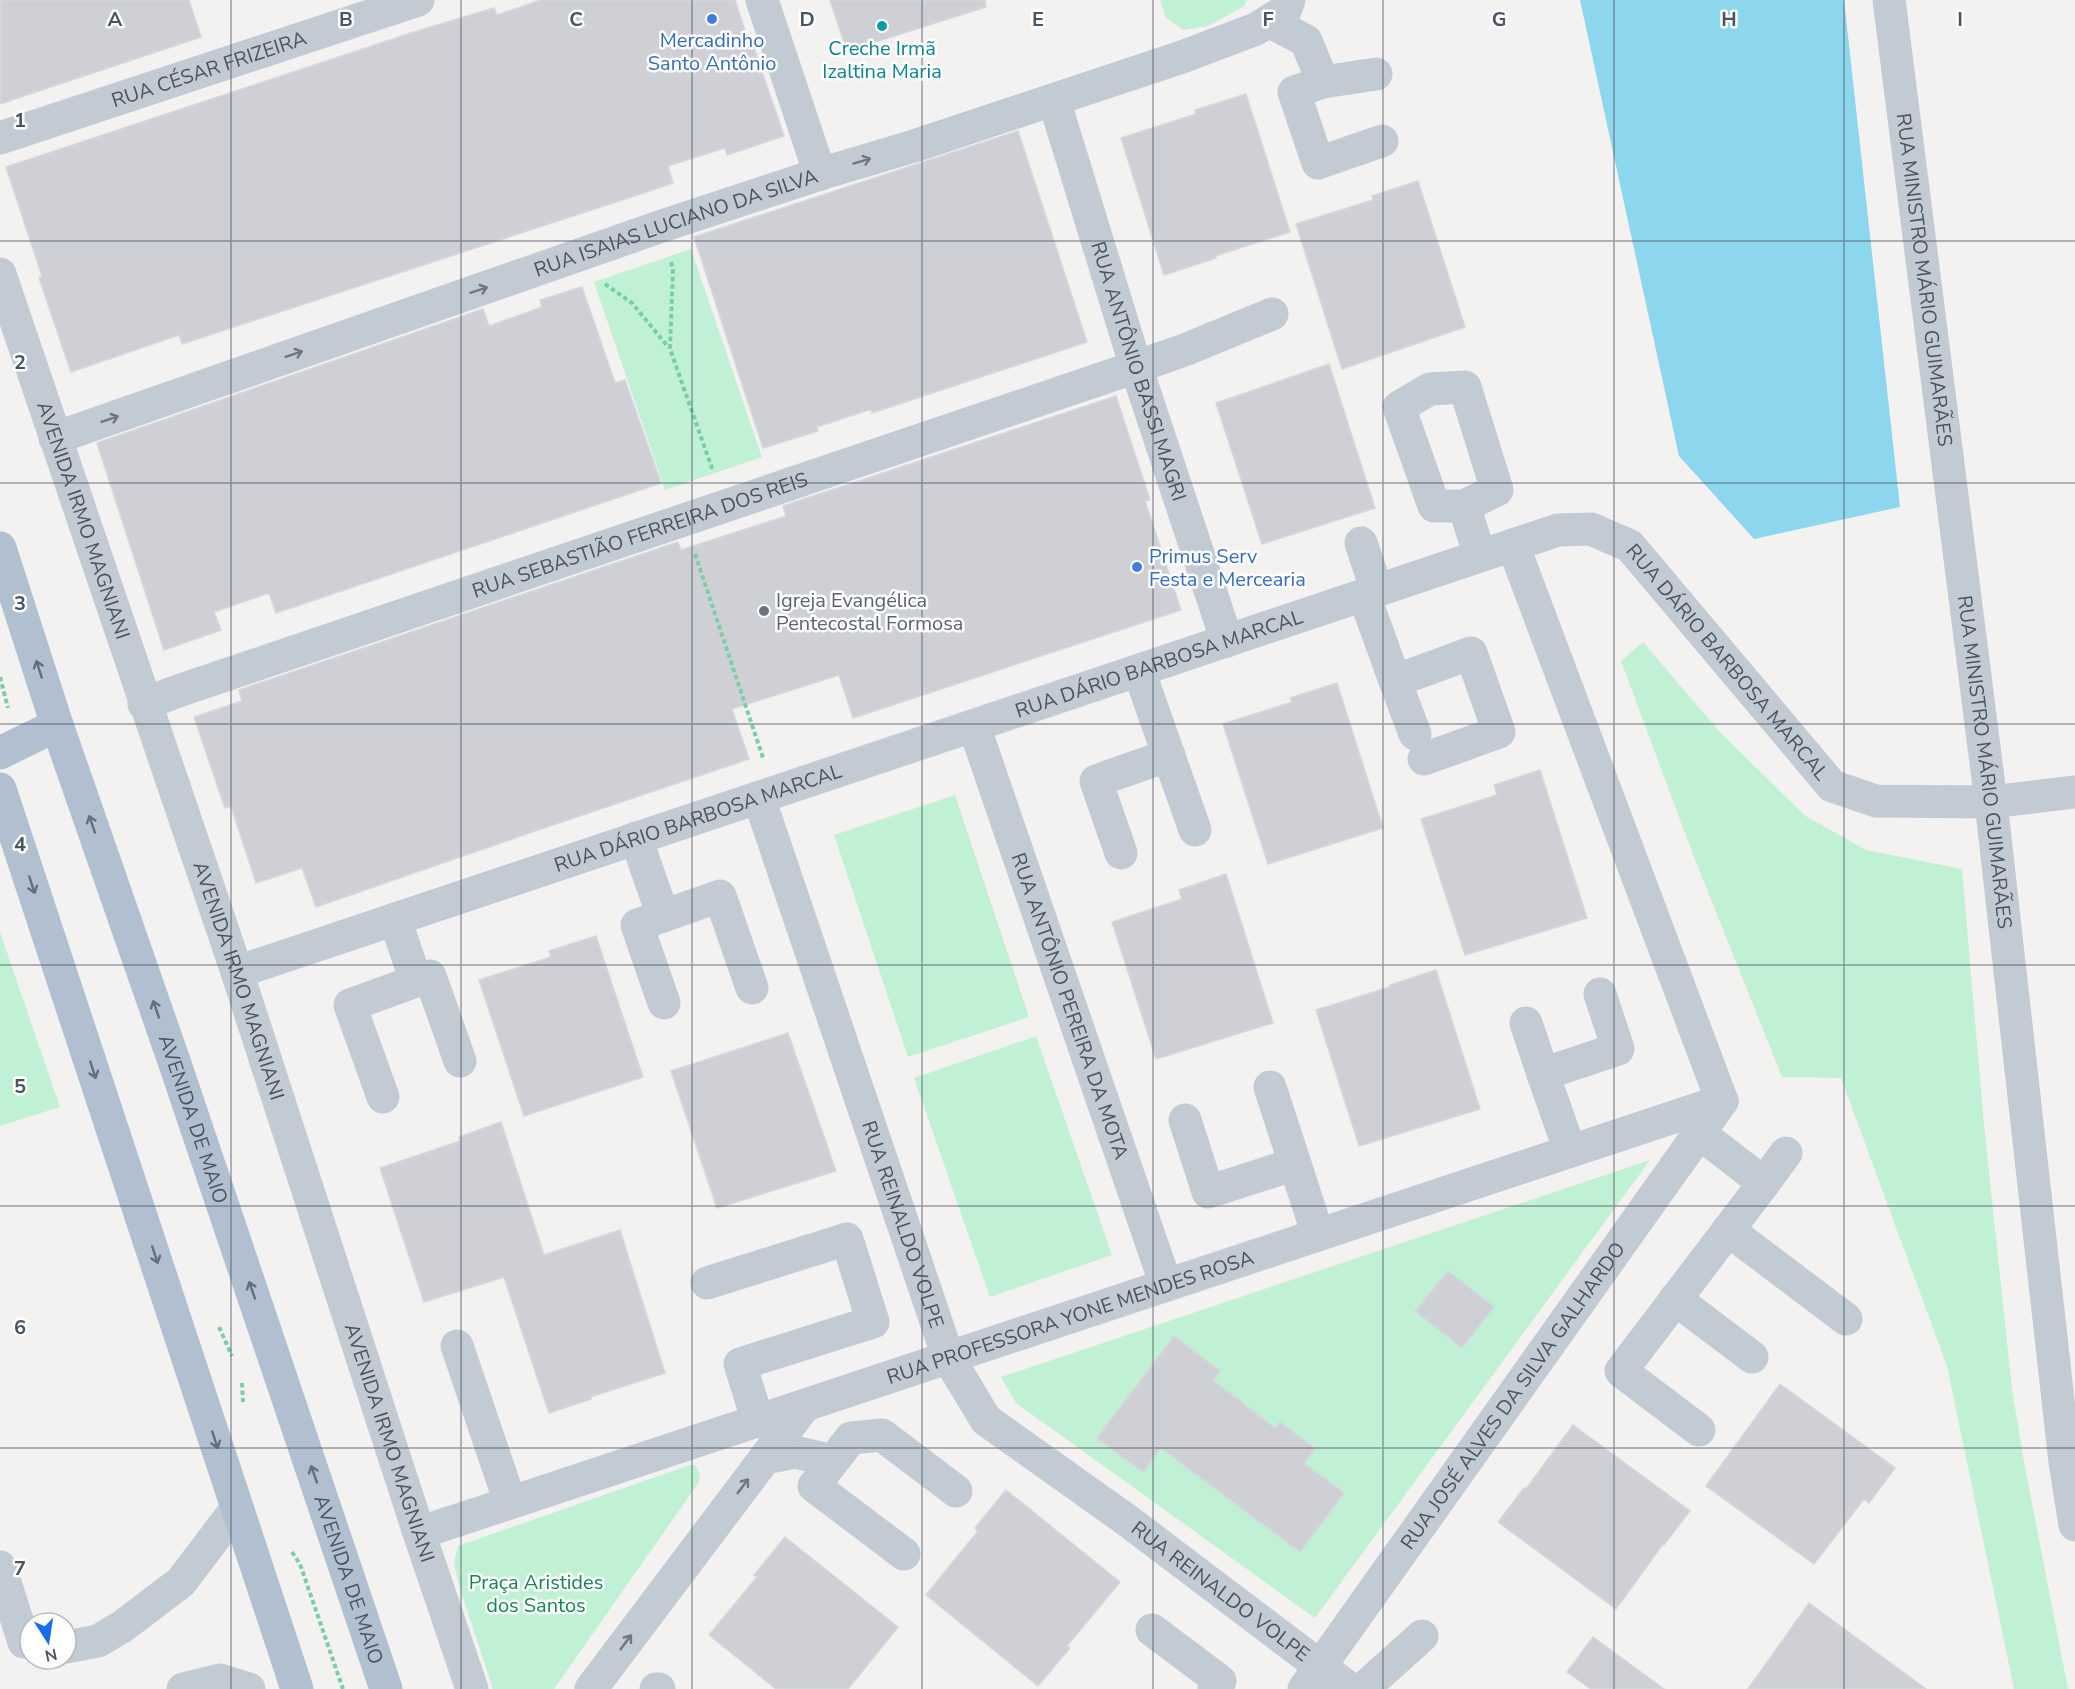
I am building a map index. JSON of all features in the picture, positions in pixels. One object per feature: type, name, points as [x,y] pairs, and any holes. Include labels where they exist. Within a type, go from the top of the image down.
[{"type":"main road","name":"AVENIDA DE MAIO","points":[[0,548],[57,725],[175,1064],[386,1689]]},
{"type":"main road","points":[[0,753],[57,725]]},
{"type":"main road","points":[[0,789],[297,1689]]},
{"type":"street","name":"RUA CÉSAR FRIZEIRA","points":[[0,138],[418,0]]},
{"type":"street","points":[[762,0],[820,174]]},
{"type":"street","name":"RUA MINISTRO MÁRIO GUIMARÃES","points":[[1889,0],[1991,802],[2065,1462],[2075,1525]]},
{"type":"street","points":[[1279,10],[1306,41],[1323,82]]},
{"type":"street","name":"RUA ISAIAS LUCIANO DA SILVA","points":[[55,438],[662,226],[914,146],[1182,57],[1256,29],[1279,10]]},
{"type":"street","points":[[1376,74],[1323,82],[1293,92],[1318,163],[1382,141]]},
{"type":"street","name":"RUA ANTÔNIO BASSI MAGRI","points":[[1054,100],[1136,367],[1227,641]]},
{"type":"street","name":"AVENIDA IRMO MAGNIANI","points":[[0,274],[144,704],[237,972],[418,1533],[472,1689]]},
{"type":"street","name":"RUA SEBASTIÃO FERREIRA DOS REIS","points":[[144,704],[1136,367],[1272,314]]},
{"type":"street","points":[[1464,506],[1480,556]]},
{"type":"street","name":"RUA DÁRIO BARBOSA MARCAL","points":[[237,972],[1558,530],[1591,529],[1630,546],[1832,786],[1876,801],[1991,802],[2075,792]]},
{"type":"street","points":[[1361,543],[1371,593],[1395,681],[1419,746],[1499,732],[1471,654],[1395,681]]},
{"type":"street","points":[[1513,545],[1722,1101]]},
{"type":"street","points":[[1139,670],[1195,830]]},
{"type":"street","name":"RUA ANTÔNIO PEREIRA DA MOTA","points":[[974,726],[1166,1285]]},
{"type":"street","points":[[1121,853],[1096,782],[1169,755]]},
{"type":"street","name":"RUA REINALDO VOLPE","points":[[759,798],[948,1357],[986,1420],[1128,1521],[1312,1678],[1350,1689]]},
{"type":"street","points":[[636,838],[663,916]]},
{"type":"street","points":[[664,1003],[637,925],[720,896],[752,987]]},
{"type":"street","points":[[395,919],[416,981]]},
{"type":"street","points":[[383,1097],[350,1005],[430,976],[460,1061]]},
{"type":"street","points":[[1543,1074],[1618,1048],[1600,994]]},
{"type":"street","points":[[1526,1023],[1570,1151]]},
{"type":"street","points":[[1270,1087],[1318,1235]]},
{"type":"street","name":"RUA JOSÉ ALVES DA SILVA GALHARDO","points":[[1312,1678],[1722,1101]]},
{"type":"street","name":"RUA PROFESSORA YONE MENDES ROSA","points":[[418,1533],[1722,1101]]},
{"type":"street","points":[[1185,1120],[1208,1192],[1295,1164]]},
{"type":"street","points":[[1699,1133],[1764,1183]]},
{"type":"street","points":[[1699,1430],[1621,1371],[1786,1153]]},
{"type":"street","points":[[1728,1230],[1846,1319]]},
{"type":"street","points":[[707,1283],[847,1239],[873,1322],[740,1364],[758,1421]]},
{"type":"street","points":[[1675,1299],[1752,1356]]},
{"type":"street","points":[[457,1346],[510,1502]]},
{"type":"street","points":[[593,1688],[805,1405]]},
{"type":"street","points":[[904,1554],[814,1486],[851,1438],[882,1435],[956,1491]]},
{"type":"street","points":[[765,1458],[795,1452],[833,1461]]},
{"type":"street","points":[[78,1645],[98,1641],[123,1626],[181,1582],[237,1508]]},
{"type":"street","points":[[0,1567],[18,1623]]},
{"type":"street","points":[[1152,1630],[1220,1681],[1214,1689]]},
{"type":"street","points":[[1363,1689],[1422,1636]]},
{"type":"street","points":[[183,1689],[220,1680],[249,1689]]},
{"type":"path","points":[[662,226],[673,269],[670,349]]},
{"type":"path","points":[[568,258],[586,276],[601,282],[632,303],[670,349],[725,505]]},
{"type":"path","points":[[694,550],[763,759]]},
{"type":"green space","points":[[1160,0],[1247,0],[1244,6],[1208,26],[1184,30],[1166,18]]},
{"type":"green space","points":[[691,249],[762,457],[665,490],[594,282]]},
{"type":"green space","points":[[1643,642],[1719,731],[1804,815],[1866,850],[1962,869],[1984,1125],[2012,1389],[2068,1689],[2014,1689],[1947,1366],[1841,1078],[1782,1077],[1694,857],[1621,661]]},
{"type":"green space","points":[[955,795],[1029,1017],[908,1057],[834,835]]},
{"type":"green space","points":[[0,932],[60,1107],[0,1126]]},
{"type":"green space","points":[[1036,1036],[1112,1255],[990,1297],[914,1078]]},
{"type":"green space","points":[[1650,1160],[1315,1618],[1016,1403],[1001,1377]]},
{"type":"green space","name":"Praça Aristides dos Santos","points":[[695,1465],[700,1474],[699,1482],[554,1689],[493,1689],[460,1589],[454,1563],[458,1546]]},
{"type":"water","points":[[1580,0],[1844,0],[1900,507],[1754,539],[1679,456]]},
{"type":"building","points":[[0,0],[189,0],[201,37],[0,104]]},
{"type":"building","points":[[541,0],[735,0],[784,136],[727,155],[725,148],[668,166],[673,183],[619,201],[182,344],[179,335],[71,372],[39,278],[42,276],[6,167],[414,32],[494,8],[497,15]]},
{"type":"building","name":"Creche Irmã Izaltina Maria","points":[[830,0],[985,0],[986,7],[847,51]]},
{"type":"building","points":[[1246,94],[1290,232],[1164,275],[1121,138],[1196,114],[1195,110]]},
{"type":"building","points":[[1018,131],[1087,342],[872,413],[871,409],[817,427],[818,431],[763,448],[694,237]]},
{"type":"building","points":[[1418,181],[1465,327],[1342,369],[1296,224],[1373,200],[1372,196]]},
{"type":"building","points":[[582,287],[615,383],[625,380],[661,483],[276,613],[269,593],[214,612],[221,630],[164,650],[97,443],[483,309],[489,326],[542,307],[540,300]]},
{"type":"building","points":[[1329,364],[1375,508],[1262,544],[1216,403]]},
{"type":"building","points":[[1116,396],[1150,500],[1145,501],[1181,610],[853,718],[839,675],[732,709],[749,759],[316,907],[302,868],[256,883],[231,806],[225,808],[194,717],[242,701],[239,690],[678,542],[681,550],[786,516],[783,506]]},
{"type":"building","points":[[1337,683],[1383,828],[1268,864],[1223,724],[1292,702],[1290,698]]},
{"type":"building","points":[[1540,770],[1587,918],[1465,955],[1421,819],[1497,795],[1494,785]]},
{"type":"building","points":[[1226,874],[1273,1023],[1156,1059],[1112,922],[1182,899],[1179,890]]},
{"type":"building","points":[[596,936],[643,1077],[524,1116],[479,980],[551,957],[549,951]]},
{"type":"building","points":[[1436,970],[1480,1109],[1359,1146],[1316,1010]]},
{"type":"building","points":[[788,1033],[836,1171],[717,1208],[671,1071]]},
{"type":"building","points":[[501,1122],[544,1255],[620,1230],[665,1373],[549,1413],[504,1277],[424,1302],[380,1168],[460,1141],[459,1137]]},
{"type":"building","points":[[1448,1271],[1494,1307],[1462,1348],[1415,1311]]},
{"type":"building","points":[[1174,1336],[1220,1371],[1213,1380],[1275,1428],[1280,1422],[1315,1449],[1304,1463],[1344,1493],[1300,1552],[1161,1448],[1143,1472],[1097,1438]]},
{"type":"building","points":[[1780,1384],[1895,1468],[1869,1503],[1864,1499],[1814,1564],[1706,1486]]},
{"type":"building","points":[[1573,1425],[1690,1511],[1616,1609],[1498,1522],[1524,1488],[1526,1489]]},
{"type":"building","points":[[1006,1490],[1120,1582],[1067,1646],[1070,1648],[1038,1686],[926,1595],[978,1531],[975,1528]]},
{"type":"building","points":[[785,1537],[898,1627],[848,1689],[776,1689],[709,1635],[757,1577],[754,1575]]},
{"type":"building","points":[[1809,1603],[1926,1689],[1748,1689]]},
{"type":"building","points":[[1593,1637],[1664,1689],[1591,1689],[1567,1672]]},
{"type":"place","name":"Mercadinho Santo Antônio","points":[[712,19]]},
{"type":"place","name":"Creche Irmã Izaltina Maria","points":[[882,26]]},
{"type":"place","name":"Primus Serv Festa e Mercearia","points":[[1137,567]]},
{"type":"place","name":"Igreja Evangélica Pentecostal Formosa","points":[[764,611]]}]
